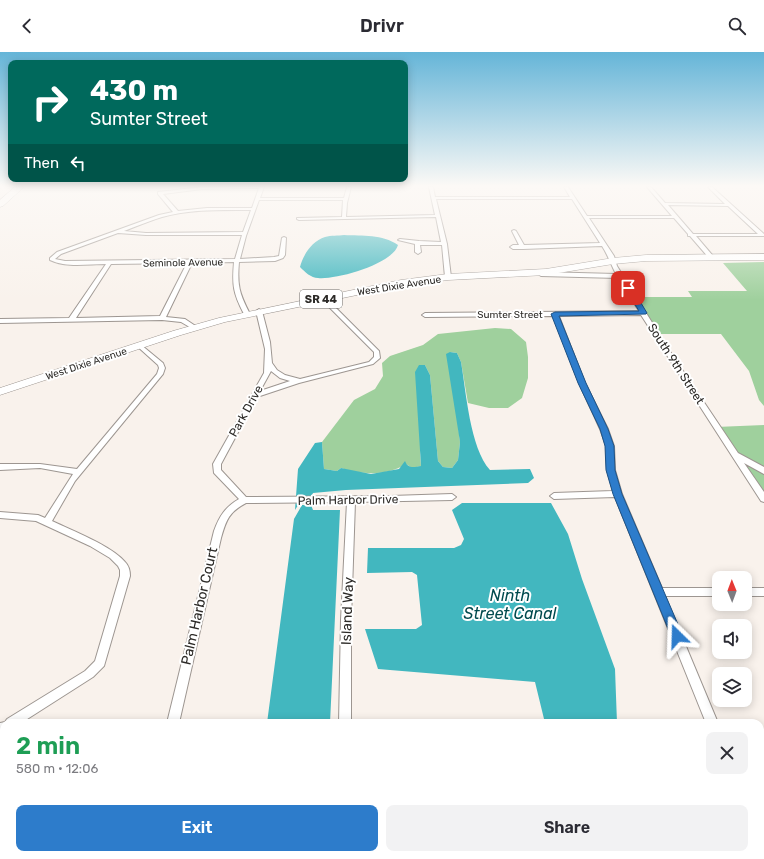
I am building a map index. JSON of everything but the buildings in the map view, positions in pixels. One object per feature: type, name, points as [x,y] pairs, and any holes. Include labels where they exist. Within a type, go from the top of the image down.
[{"type":"main road","name":"West Dixie Avenue","points":[[0,392],[195,328],[259,311],[402,283],[448,277],[534,273],[571,269],[613,261],[656,258],[764,257]]},
{"type":"street","points":[[116,232],[135,225]]},
{"type":"street","points":[[247,314],[236,288],[237,261],[248,225]]},
{"type":"street","points":[[439,225],[444,244],[448,277]]},
{"type":"street","name":"South 9th Street","points":[[590,225],[643,313],[764,499]]},
{"type":"street","points":[[682,225],[712,257]]},
{"type":"street","points":[[752,225],[763,235]]},
{"type":"street","points":[[514,231],[523,247]]},
{"type":"street","points":[[116,232],[146,234],[245,233]]},
{"type":"street","name":"Seminole Avenue","points":[[116,232],[59,253],[52,259],[56,262],[66,263],[237,261],[279,258],[282,255],[284,238]]},
{"type":"street","points":[[690,235],[763,235]]},
{"type":"street","points":[[400,240],[417,243],[444,244]]},
{"type":"street","points":[[417,243],[418,252]]},
{"type":"street","points":[[513,248],[603,244]]},
{"type":"street","points":[[71,320],[110,262]]},
{"type":"street","points":[[162,318],[190,262]]},
{"type":"street","points":[[534,273],[620,276]]},
{"type":"street","points":[[254,396],[300,381],[371,363],[377,358],[377,352],[323,298]]},
{"type":"street","name":"Park Drive","points":[[244,500],[217,471],[216,468],[267,373],[269,352],[259,311]]},
{"type":"street","name":"Sumter Street","points":[[425,315],[643,313]]},
{"type":"street","points":[[555,314],[582,383],[604,429],[610,446],[611,470],[618,494],[710,719]]},
{"type":"street","points":[[0,321],[162,318],[183,320],[195,328]]},
{"type":"street","points":[[47,522],[63,494],[79,472],[160,374],[162,368],[161,364],[140,346]]},
{"type":"street","points":[[269,364],[276,374],[300,381]]},
{"type":"street","points":[[735,454],[764,471]]},
{"type":"street","points":[[0,467],[40,466],[79,472]]},
{"type":"street","points":[[554,496],[618,494]]},
{"type":"street","name":"Palm Harbor Drive","points":[[244,500],[297,501],[452,497]]},
{"type":"street","name":"Palm Harbor Court","points":[[174,719],[216,538],[224,514],[230,508],[244,500]]},
{"type":"street","name":"Island Way","points":[[345,719],[346,620],[351,500]]},
{"type":"street","points":[[0,515],[30,516],[47,522],[93,544],[113,556],[122,564],[125,570],[125,576],[100,664],[89,674],[17,719]]},
{"type":"street","points":[[659,592],[712,592]]},
{"type":"street","points":[[752,592],[764,592]]},
{"type":"green space","points":[[764,262],[764,406],[759,400],[749,371],[721,334],[658,334],[634,297],[692,297],[688,291],[747,291],[723,263]]},
{"type":"green space","points":[[495,328],[511,329],[526,342],[528,378],[522,398],[508,408],[489,408],[468,403],[461,362],[457,353],[450,352],[460,442],[458,460],[452,468],[443,467],[438,461],[430,375],[425,365],[420,453],[421,466],[412,468],[406,464],[391,471],[374,473],[357,472],[341,468],[337,471],[324,469],[322,442],[354,400],[375,389],[383,376],[382,363],[390,356],[423,345],[438,334]]},
{"type":"green space","points":[[764,425],[764,497],[716,427]]},
{"type":"water","points":[[344,235],[379,237],[392,241],[398,245],[394,252],[375,264],[337,276],[315,278],[300,267],[306,253],[312,245],[320,239],[327,236]]},
{"type":"water","points":[[450,352],[457,353],[461,362],[473,434],[483,460],[490,470],[530,469],[534,478],[528,483],[346,490],[313,493],[309,502],[300,502],[295,510],[298,469],[315,443],[322,442],[324,469],[337,471],[341,468],[371,474],[399,469],[405,461],[406,464],[410,466],[421,466],[415,372],[419,365],[425,365],[430,375],[438,461],[443,467],[452,468],[458,460],[460,442],[446,354]]},
{"type":"water","name":"Ninth Street Canal","points":[[462,503],[551,503],[568,534],[582,579],[615,669],[617,719],[544,719],[535,682],[378,669],[365,629],[416,629],[422,625],[417,575],[412,572],[367,573],[368,548],[454,548],[461,545],[464,539],[452,510]]},
{"type":"water","points":[[302,505],[311,505],[313,510],[340,510],[330,719],[268,719],[294,519]]},
{"type":"route","points":[[628,288],[643,313],[555,314],[582,383],[604,429],[610,446],[612,476],[618,494],[677,636]]}]
